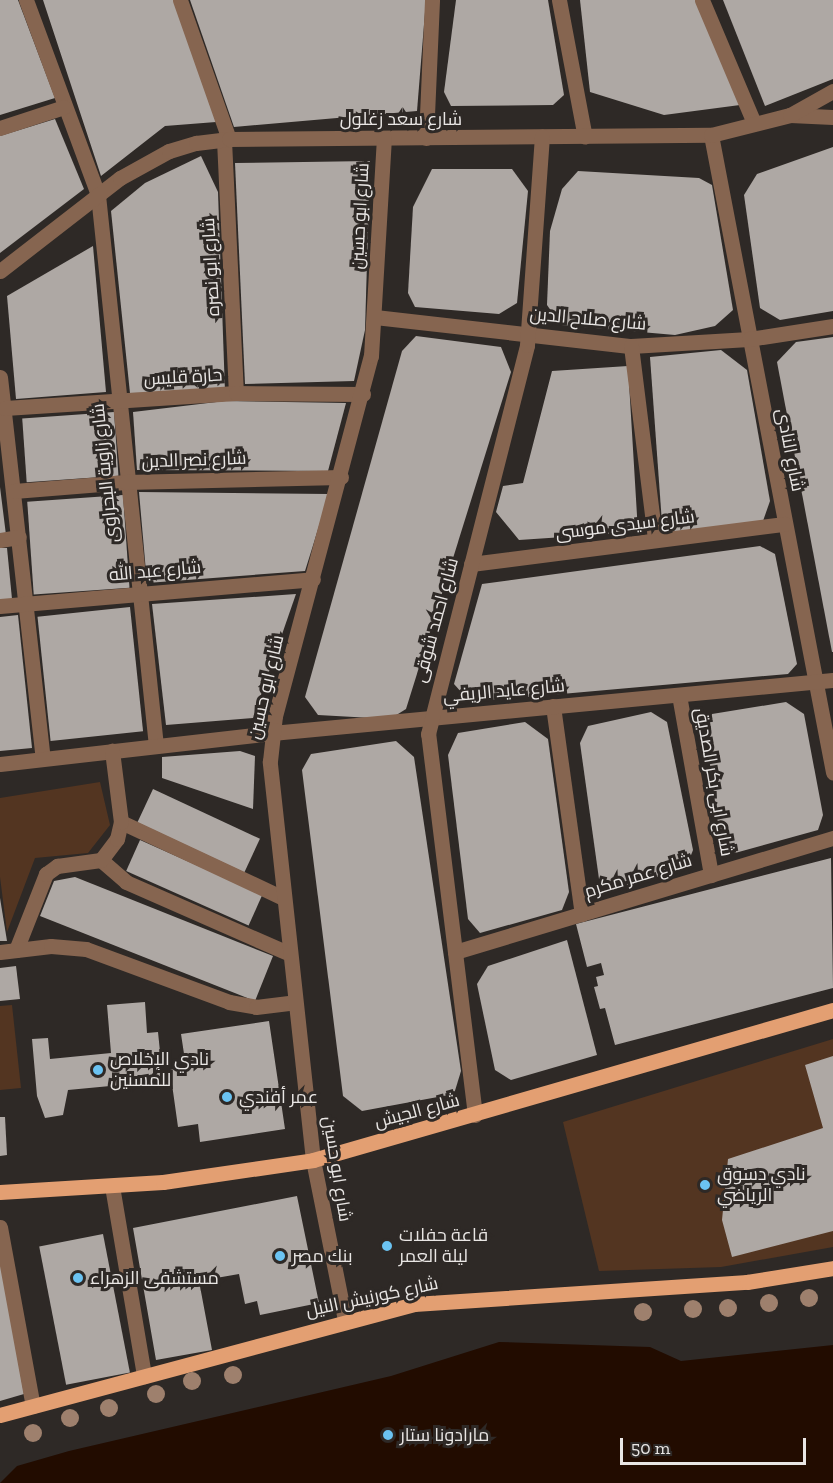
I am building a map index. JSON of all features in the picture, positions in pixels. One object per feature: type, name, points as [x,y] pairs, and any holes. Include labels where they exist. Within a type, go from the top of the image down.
[{"type":"main road","name":"شارع الجيش","points":[[0,1192],[112,1186],[213,1176],[313,1160],[833,1010]]},
{"type":"main road","name":"شارع كورنيش النيل","points":[[0,1415],[345,1320],[450,1300],[747,1282],[833,1268]]},
{"type":"street","name":"شارع زاوية البحراوى","points":[[26,0],[98,195],[137,592],[156,746]]},
{"type":"street","name":"شارع ابو نصره","points":[[180,0],[227,139],[236,393]]},
{"type":"street","points":[[426,138],[432,0]]},
{"type":"street","points":[[559,0],[585,137]]},
{"type":"street","points":[[702,0],[754,123]]},
{"type":"street","name":"شارع سعد زغلول","points":[[0,271],[98,195],[144,163],[169,151],[227,139],[711,135],[790,115],[833,91]]},
{"type":"street","points":[[0,128],[64,107]]},
{"type":"street","points":[[790,115],[833,117]]},
{"type":"street","name":"شارع النادى","points":[[711,135],[813,682],[833,772]]},
{"type":"street","name":"شارع احمد شوقى","points":[[475,1115],[428,750],[430,718],[529,334],[542,137]]},
{"type":"street","name":"شارع ابو حسين","points":[[345,1320],[313,1160],[270,776],[272,733],[363,394],[375,317],[384,138]]},
{"type":"street","name":"شارع صلاح الدين","points":[[375,317],[631,345],[749,339],[833,326]]},
{"type":"street","points":[[631,345],[655,540]]},
{"type":"street","points":[[0,376],[43,759]]},
{"type":"street","name":"حارة قليس","points":[[5,408],[236,393],[363,394]]},
{"type":"street","name":"شارع نصر الدين","points":[[14,491],[126,482],[341,477]]},
{"type":"street","name":"شارع سيدى موسى","points":[[471,564],[784,524]]},
{"type":"street","points":[[0,540],[19,537]]},
{"type":"street","name":"شارع عبد الله","points":[[0,606],[137,592],[313,579]]},
{"type":"street","name":"شارع عايد الريفي","points":[[0,764],[272,733],[833,680]]},
{"type":"street","name":"شارع ابى بكر الصديق","points":[[679,695],[711,875]]},
{"type":"street","points":[[553,706],[582,914]]},
{"type":"street","points":[[16,950],[46,874],[57,866],[100,860],[117,839],[121,822],[112,751]]},
{"type":"street","points":[[121,822],[283,898]]},
{"type":"street","name":"شارع عمر مكرم","points":[[455,952],[833,838]]},
{"type":"street","points":[[100,860],[126,882],[290,954]]},
{"type":"street","points":[[0,952],[51,946],[86,949],[229,1002],[256,1007],[295,1002]]},
{"type":"street","points":[[112,1186],[144,1376]]},
{"type":"street","points":[[0,1227],[33,1406]]},
{"type":"shaded area","points":[[100,782],[110,825],[88,853],[35,858],[7,932],[0,877],[0,798]]},
{"type":"shaded area","points":[[12,1005],[21,1088],[0,1090],[0,1006]]},
{"type":"shaded area","name":"نادي دسوق الرياضي","points":[[833,1039],[833,1247],[721,1267],[599,1271],[563,1122]]},
{"type":"shaded area","points":[[499,1342],[650,1347],[681,1361],[833,1345],[833,1483],[0,1483],[17,1466],[69,1451],[391,1376]]},
{"type":"building","points":[[0,0],[18,0],[55,98],[0,115]]},
{"type":"building","points":[[43,0],[174,0],[216,122],[165,126],[101,176]]},
{"type":"building","points":[[190,0],[426,0],[417,111],[234,127]]},
{"type":"building","points":[[456,0],[548,0],[564,95],[553,105],[451,106],[444,92]]},
{"type":"building","points":[[580,0],[695,0],[740,105],[664,115],[590,92]]},
{"type":"building","points":[[723,0],[833,0],[833,79],[765,106]]},
{"type":"building","points":[[55,119],[84,189],[0,253],[0,136]]},
{"type":"building","points":[[833,147],[833,311],[780,320],[760,308],[744,195],[757,174]]},
{"type":"building","points":[[201,156],[218,192],[225,392],[130,393],[111,211],[145,183]]},
{"type":"building","points":[[370,161],[365,330],[354,381],[245,384],[235,163]]},
{"type":"building","points":[[432,169],[512,169],[528,191],[517,303],[499,314],[415,307],[408,293],[413,207]]},
{"type":"building","points":[[578,171],[699,178],[712,185],[733,310],[715,326],[675,335],[561,325],[547,305],[550,231],[562,189]]},
{"type":"building","points":[[93,246],[106,392],[16,399],[7,296]]},
{"type":"building","points":[[416,336],[501,347],[511,372],[406,709],[390,719],[318,715],[305,697],[402,351]]},
{"type":"building","points":[[833,337],[832,652],[777,362],[796,342]]},
{"type":"building","points":[[721,350],[747,370],[770,501],[763,521],[663,537],[650,357]]},
{"type":"building","points":[[628,366],[638,532],[519,540],[496,512],[503,486],[523,483],[552,371]]},
{"type":"building","points":[[225,401],[346,403],[328,471],[137,470],[133,412]]},
{"type":"building","points":[[114,412],[118,476],[27,482],[22,418]]},
{"type":"building","points":[[0,487],[6,535],[0,536]]},
{"type":"building","points":[[139,492],[329,494],[305,571],[147,583]]},
{"type":"building","points":[[123,495],[129,588],[34,594],[27,502]]},
{"type":"building","points":[[760,546],[775,554],[797,664],[788,674],[470,702],[454,684],[482,584]]},
{"type":"building","points":[[0,548],[7,548],[12,599],[0,600]]},
{"type":"building","points":[[296,594],[253,718],[166,725],[152,604]]},
{"type":"building","points":[[130,607],[143,731],[51,741],[38,617]]},
{"type":"building","points":[[18,615],[32,748],[0,751],[0,617]]},
{"type":"building","points":[[786,702],[804,714],[823,815],[818,830],[735,853],[720,838],[705,728],[712,714]]},
{"type":"building","points":[[651,712],[667,722],[693,850],[686,868],[618,889],[599,879],[580,743],[588,726]]},
{"type":"building","points":[[525,722],[548,739],[569,892],[562,910],[480,933],[468,919],[448,755],[458,733]]},
{"type":"building","points":[[396,741],[414,757],[461,1071],[454,1094],[362,1111],[343,1096],[302,770],[311,754]]},
{"type":"building","points":[[240,751],[255,756],[253,809],[162,778],[162,757]]},
{"type":"building","points":[[153,789],[260,839],[244,872],[137,823]]},
{"type":"building","points":[[140,840],[262,895],[249,926],[126,871]]},
{"type":"building","points":[[831,858],[833,988],[615,1045],[605,1008],[600,1009],[594,987],[598,986],[596,977],[604,975],[601,963],[587,967],[576,924]]},
{"type":"building","points":[[75,877],[273,956],[255,1001],[40,916],[54,881]]},
{"type":"building","points":[[0,898],[7,941],[0,941]]},
{"type":"building","points":[[567,940],[597,1055],[511,1080],[495,1070],[477,984],[488,966]]},
{"type":"building","points":[[16,966],[20,999],[0,1001],[0,968]]},
{"type":"building","name":"نادي الإخلاص للمسنين","points":[[145,1002],[147,1033],[158,1032],[163,1081],[68,1090],[63,1115],[45,1118],[37,1096],[32,1039],[48,1038],[50,1059],[111,1053],[107,1005]]},
{"type":"building","name":"عمر أفندي","points":[[269,1021],[285,1129],[200,1142],[198,1124],[178,1127],[170,1070],[186,1067],[181,1034]]},
{"type":"building","points":[[833,1056],[833,1231],[732,1257],[722,1220],[728,1159],[823,1128],[805,1065]]},
{"type":"building","points":[[0,1117],[5,1117],[7,1155],[0,1156]]},
{"type":"building","points":[[297,1196],[319,1303],[260,1315],[257,1301],[245,1304],[239,1274],[199,1281],[212,1350],[156,1360],[133,1228]]},
{"type":"building","points":[[103,1234],[130,1372],[66,1385],[39,1246]]},
{"type":"building","points":[[0,1258],[24,1394],[0,1401]]},
{"type":"place","name":"نادي الإخلاص للمسنين","points":[[98,1070]]},
{"type":"place","name":"عمر أفندي","points":[[227,1097]]},
{"type":"place","name":"نادي دسوق الرياضي","points":[[705,1185]]},
{"type":"place","name":"قاعة حفلات ليلة العمر","points":[[387,1246]]},
{"type":"place","name":"بنك مصر","points":[[280,1256]]},
{"type":"place","name":"مستشفى الزهراء","points":[[78,1278]]},
{"type":"place","name":"مارادونا ستار","points":[[388,1435]]}]
